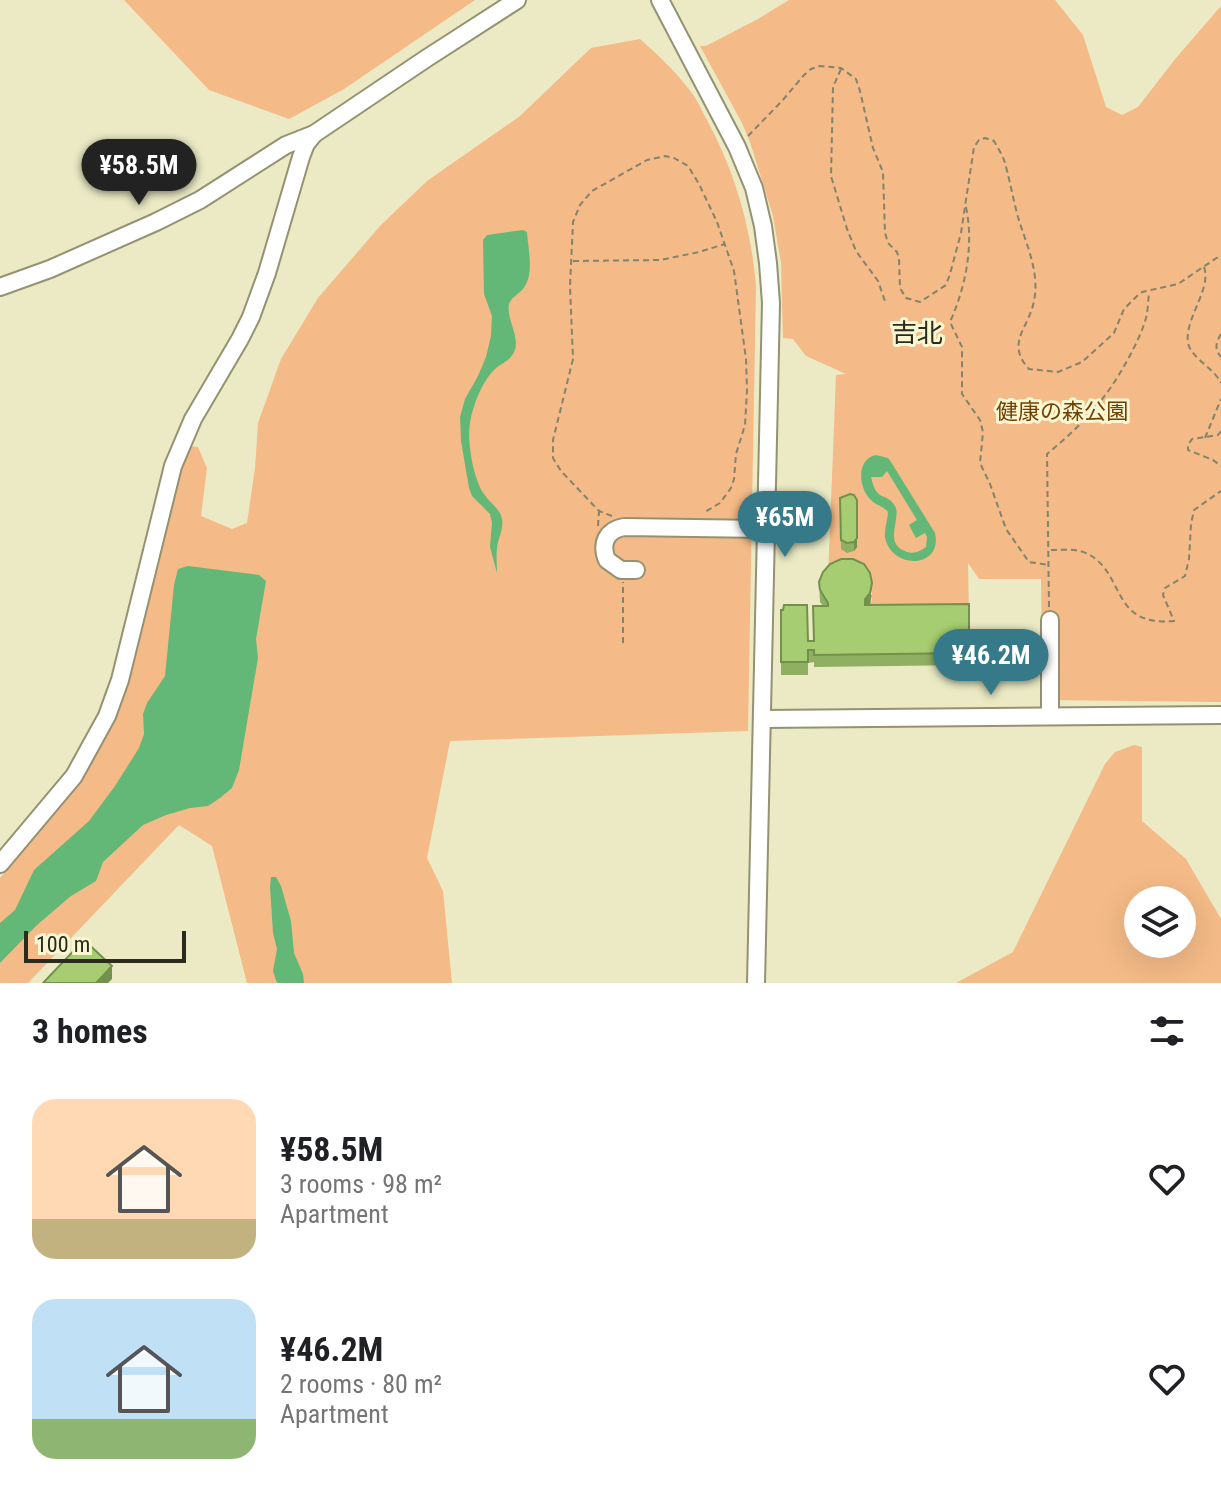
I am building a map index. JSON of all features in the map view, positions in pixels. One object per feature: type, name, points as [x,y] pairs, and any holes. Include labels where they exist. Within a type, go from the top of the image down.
[{"type":"street","points":[[0,287],[50,269],[200,200],[286,145],[314,134],[517,0]]},
{"type":"street","points":[[660,0],[737,147],[754,188],[768,263],[771,303],[756,983]]},
{"type":"street","points":[[0,864],[74,776],[107,716],[120,680],[173,466],[193,419],[251,317],[301,157],[314,134]]},
{"type":"street","points":[[634,576],[607,560],[604,544],[613,530],[624,527],[766,529]]},
{"type":"street","points":[[1050,620],[1050,716]]},
{"type":"street","points":[[762,719],[1221,715]]},
{"type":"path","points":[[747,137],[811,69],[820,66],[841,68],[856,79],[873,148],[883,172],[885,233],[899,259],[900,288],[906,298],[920,302],[946,285],[961,233],[974,147],[985,138],[994,141],[1005,161],[1008,183],[1032,257],[1034,301],[1018,341],[1021,360],[1029,369],[1058,372],[1082,362],[1114,333],[1124,309],[1137,296],[1178,284],[1221,255]]},
{"type":"path","points":[[841,68],[833,87],[831,176],[856,251],[878,281],[886,304]]},
{"type":"path","points":[[619,516],[599,511],[561,471],[553,458],[553,440],[573,359],[570,286],[573,222],[585,197],[592,191],[656,157],[674,158],[688,166],[717,222],[734,271],[746,359],[745,425],[736,454],[731,488],[720,503],[698,515]]},
{"type":"path","points":[[965,202],[970,229],[967,262],[961,295],[950,322],[962,347],[962,394],[980,420],[983,432],[980,463],[1006,529],[1029,562],[1049,565]]},
{"type":"path","points":[[572,261],[660,260],[725,244]]},
{"type":"path","points":[[1203,266],[1205,282],[1188,340],[1193,353],[1217,375],[1221,383]]},
{"type":"path","points":[[1050,620],[1047,454],[1081,424],[1112,388],[1137,344],[1146,317],[1149,290]]},
{"type":"path","points":[[1221,334],[1216,348],[1221,357]]},
{"type":"path","points":[[1205,438],[1221,399]]},
{"type":"path","points":[[1221,431],[1218,435],[1192,439],[1188,445],[1188,450],[1221,466]]},
{"type":"path","points":[[1049,551],[1087,553],[1102,566],[1133,613],[1161,623],[1174,621],[1163,595],[1165,588],[1185,576],[1194,510],[1221,491]]},
{"type":"path","points":[[599,511],[597,531],[602,524]]},
{"type":"path","points":[[608,518],[613,516]]},
{"type":"path","points":[[623,643],[623,581],[634,576]]},
{"type":"green space","points":[[124,0],[475,0],[344,89],[289,119],[209,90]]},
{"type":"green space","name":"健康の森公園","points":[[789,0],[1055,0],[1083,35],[1106,107],[1122,115],[1138,107],[1221,6],[1221,702],[1043,700],[1041,579],[979,579],[968,563],[969,617],[865,617],[872,591],[828,578],[836,375],[846,374],[806,356],[793,339],[783,338],[781,263],[773,216],[742,123],[700,46],[706,46]]},
{"type":"green space","points":[[640,39],[691,92],[717,140],[740,200],[754,264],[748,731],[450,741],[427,858],[443,891],[452,983],[247,983],[212,846],[179,825],[28,983],[0,983],[0,878],[78,783],[125,682],[188,446],[198,447],[207,468],[201,516],[232,529],[247,523],[258,423],[281,359],[318,298],[380,226],[427,181],[520,116],[591,48]]},
{"type":"green space","points":[[1134,745],[1142,747],[1142,821],[1186,859],[1221,919],[1221,983],[956,983],[1013,952],[1105,764],[1115,752]]},
{"type":"shaded area","points":[[527,232],[530,260],[528,280],[509,304],[516,347],[511,357],[491,373],[482,386],[469,431],[477,479],[502,518],[497,573],[490,547],[490,514],[472,496],[469,488],[460,417],[465,399],[486,357],[491,336],[492,316],[484,294],[483,240],[487,235]]},
{"type":"shaded area","points":[[876,455],[888,458],[935,533],[935,545],[924,559],[906,560],[889,548],[885,537],[888,512],[871,500],[863,488],[862,468]],"holes":[[[887,471],[917,520],[909,525],[916,538],[925,533],[926,547],[917,552],[907,552],[900,548],[894,537],[895,506],[876,491],[871,477],[882,477]]]},
{"type":"shaded area","points":[[188,566],[259,575],[266,581],[256,639],[258,658],[239,770],[232,788],[208,806],[166,815],[143,825],[103,862],[96,881],[71,896],[37,925],[0,963],[0,923],[15,910],[34,870],[89,821],[139,748],[144,734],[143,714],[165,676],[178,569]]},
{"type":"shaded area","points":[[271,877],[276,877],[281,886],[291,921],[294,953],[304,983],[277,983],[273,971],[277,949],[273,933]]},
{"type":"building","points":[[850,494],[857,500],[857,538],[847,543],[841,540],[840,498]]},
{"type":"building","points":[[841,559],[853,559],[864,564],[870,573],[872,583],[865,605],[969,604],[969,653],[814,655],[814,650],[808,650],[808,662],[781,662],[781,610],[784,605],[807,605],[808,641],[814,641],[813,606],[828,606],[819,582],[830,564]]},
{"type":"building","points":[[84,940],[112,966],[96,983],[43,983]]},
{"type":"district","name":"吉北","points":[[917,333]]}]
